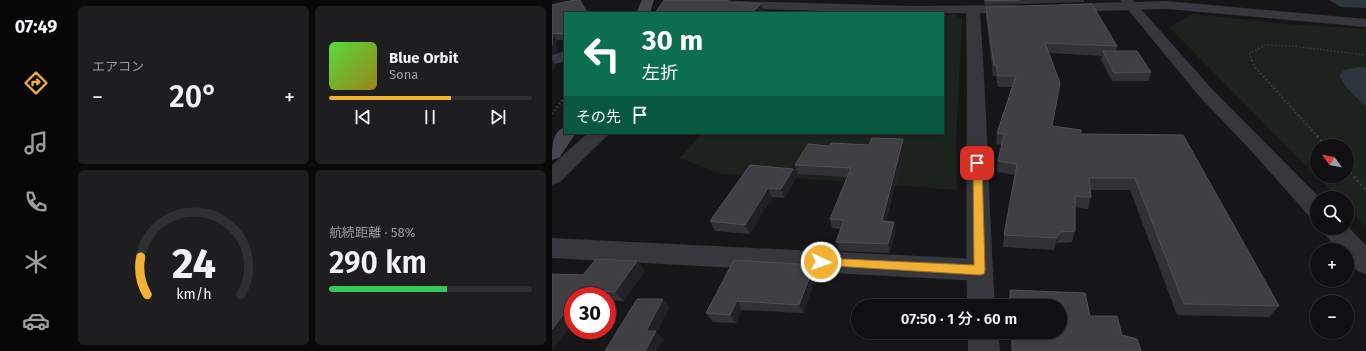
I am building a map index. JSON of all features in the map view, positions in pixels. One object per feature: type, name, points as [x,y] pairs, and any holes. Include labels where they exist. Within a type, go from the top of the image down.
[{"type":"main road","points":[[643,12],[648,0]]},
{"type":"main road","points":[[552,152],[565,134]]},
{"type":"street","points":[[1052,8],[1129,3],[1167,5],[1366,23]]},
{"type":"street","points":[[1129,3],[1205,92],[1262,150],[1310,202]]},
{"type":"street","points":[[736,6],[973,11],[1029,9]]},
{"type":"street","points":[[973,11],[977,102],[977,209],[981,299]]},
{"type":"street","points":[[552,60],[564,56]]},
{"type":"street","points":[[552,177],[599,134]]},
{"type":"street","points":[[1340,235],[1366,263]]},
{"type":"street","points":[[552,248],[980,270]]},
{"type":"street","points":[[983,339],[984,351]]},
{"type":"path","points":[[1320,139],[1254,66],[1250,53],[1265,46],[1279,46],[1366,55]]},
{"type":"path","points":[[552,114],[564,98]]},
{"type":"path","points":[[1354,177],[1366,190]]},
{"type":"shaded area","points":[[1329,0],[1366,0],[1366,8],[1341,7]]},
{"type":"shaded area","points":[[954,14],[962,19],[956,141],[957,190],[754,175],[721,174],[680,158],[702,134],[944,134],[944,15]]},
{"type":"shaded area","points":[[1193,14],[1286,24],[1366,29],[1366,227],[1354,214],[1354,191],[1331,191],[1323,183],[1354,183],[1354,139],[1310,139],[1310,170],[1169,27]]},
{"type":"shaded area","points":[[1366,67],[1366,107],[1347,88],[1339,76],[1344,70]]},
{"type":"building","points":[[580,0],[586,12],[564,12],[564,34],[553,33],[552,45],[552,5]]},
{"type":"building","points":[[664,0],[728,0],[729,2],[761,4],[752,12],[656,12]]},
{"type":"building","points":[[985,0],[1020,0],[985,1]]},
{"type":"building","points":[[1092,4],[1117,46],[1045,43],[1060,83],[1052,126],[1081,130],[1081,134],[1183,135],[1279,306],[1184,304],[1135,178],[1089,178],[1091,197],[1075,196],[1075,231],[1060,232],[1057,238],[1004,235],[1017,164],[998,161],[1004,134],[997,133],[1016,76],[998,76],[996,65],[994,65],[986,7]]},
{"type":"building","points":[[1103,51],[1137,51],[1151,72],[1114,73]]},
{"type":"building","points":[[872,138],[903,139],[882,221],[894,222],[888,244],[836,242],[844,220],[830,219],[851,168],[795,165],[808,144],[829,146],[831,143],[869,145]]},
{"type":"building","points":[[750,165],[793,169],[781,189],[768,188],[745,225],[710,221]]},
{"type":"building","points":[[596,259],[637,261],[616,291],[616,287],[564,287],[564,314],[552,329],[552,274],[583,275]]},
{"type":"building","points":[[734,260],[814,265],[799,305],[737,301],[730,315],[706,313]]},
{"type":"building","points":[[1010,290],[1085,293],[1090,316],[1117,316],[1122,335],[1137,339],[1141,351],[1013,351],[1012,339],[1067,339],[1067,299],[1011,299]]},
{"type":"building","points":[[637,299],[663,299],[646,331],[656,331],[645,351],[605,351],[612,339],[616,339],[616,333]]},
{"type":"route","points":[[821,262],[980,270],[977,209],[977,163]]}]
